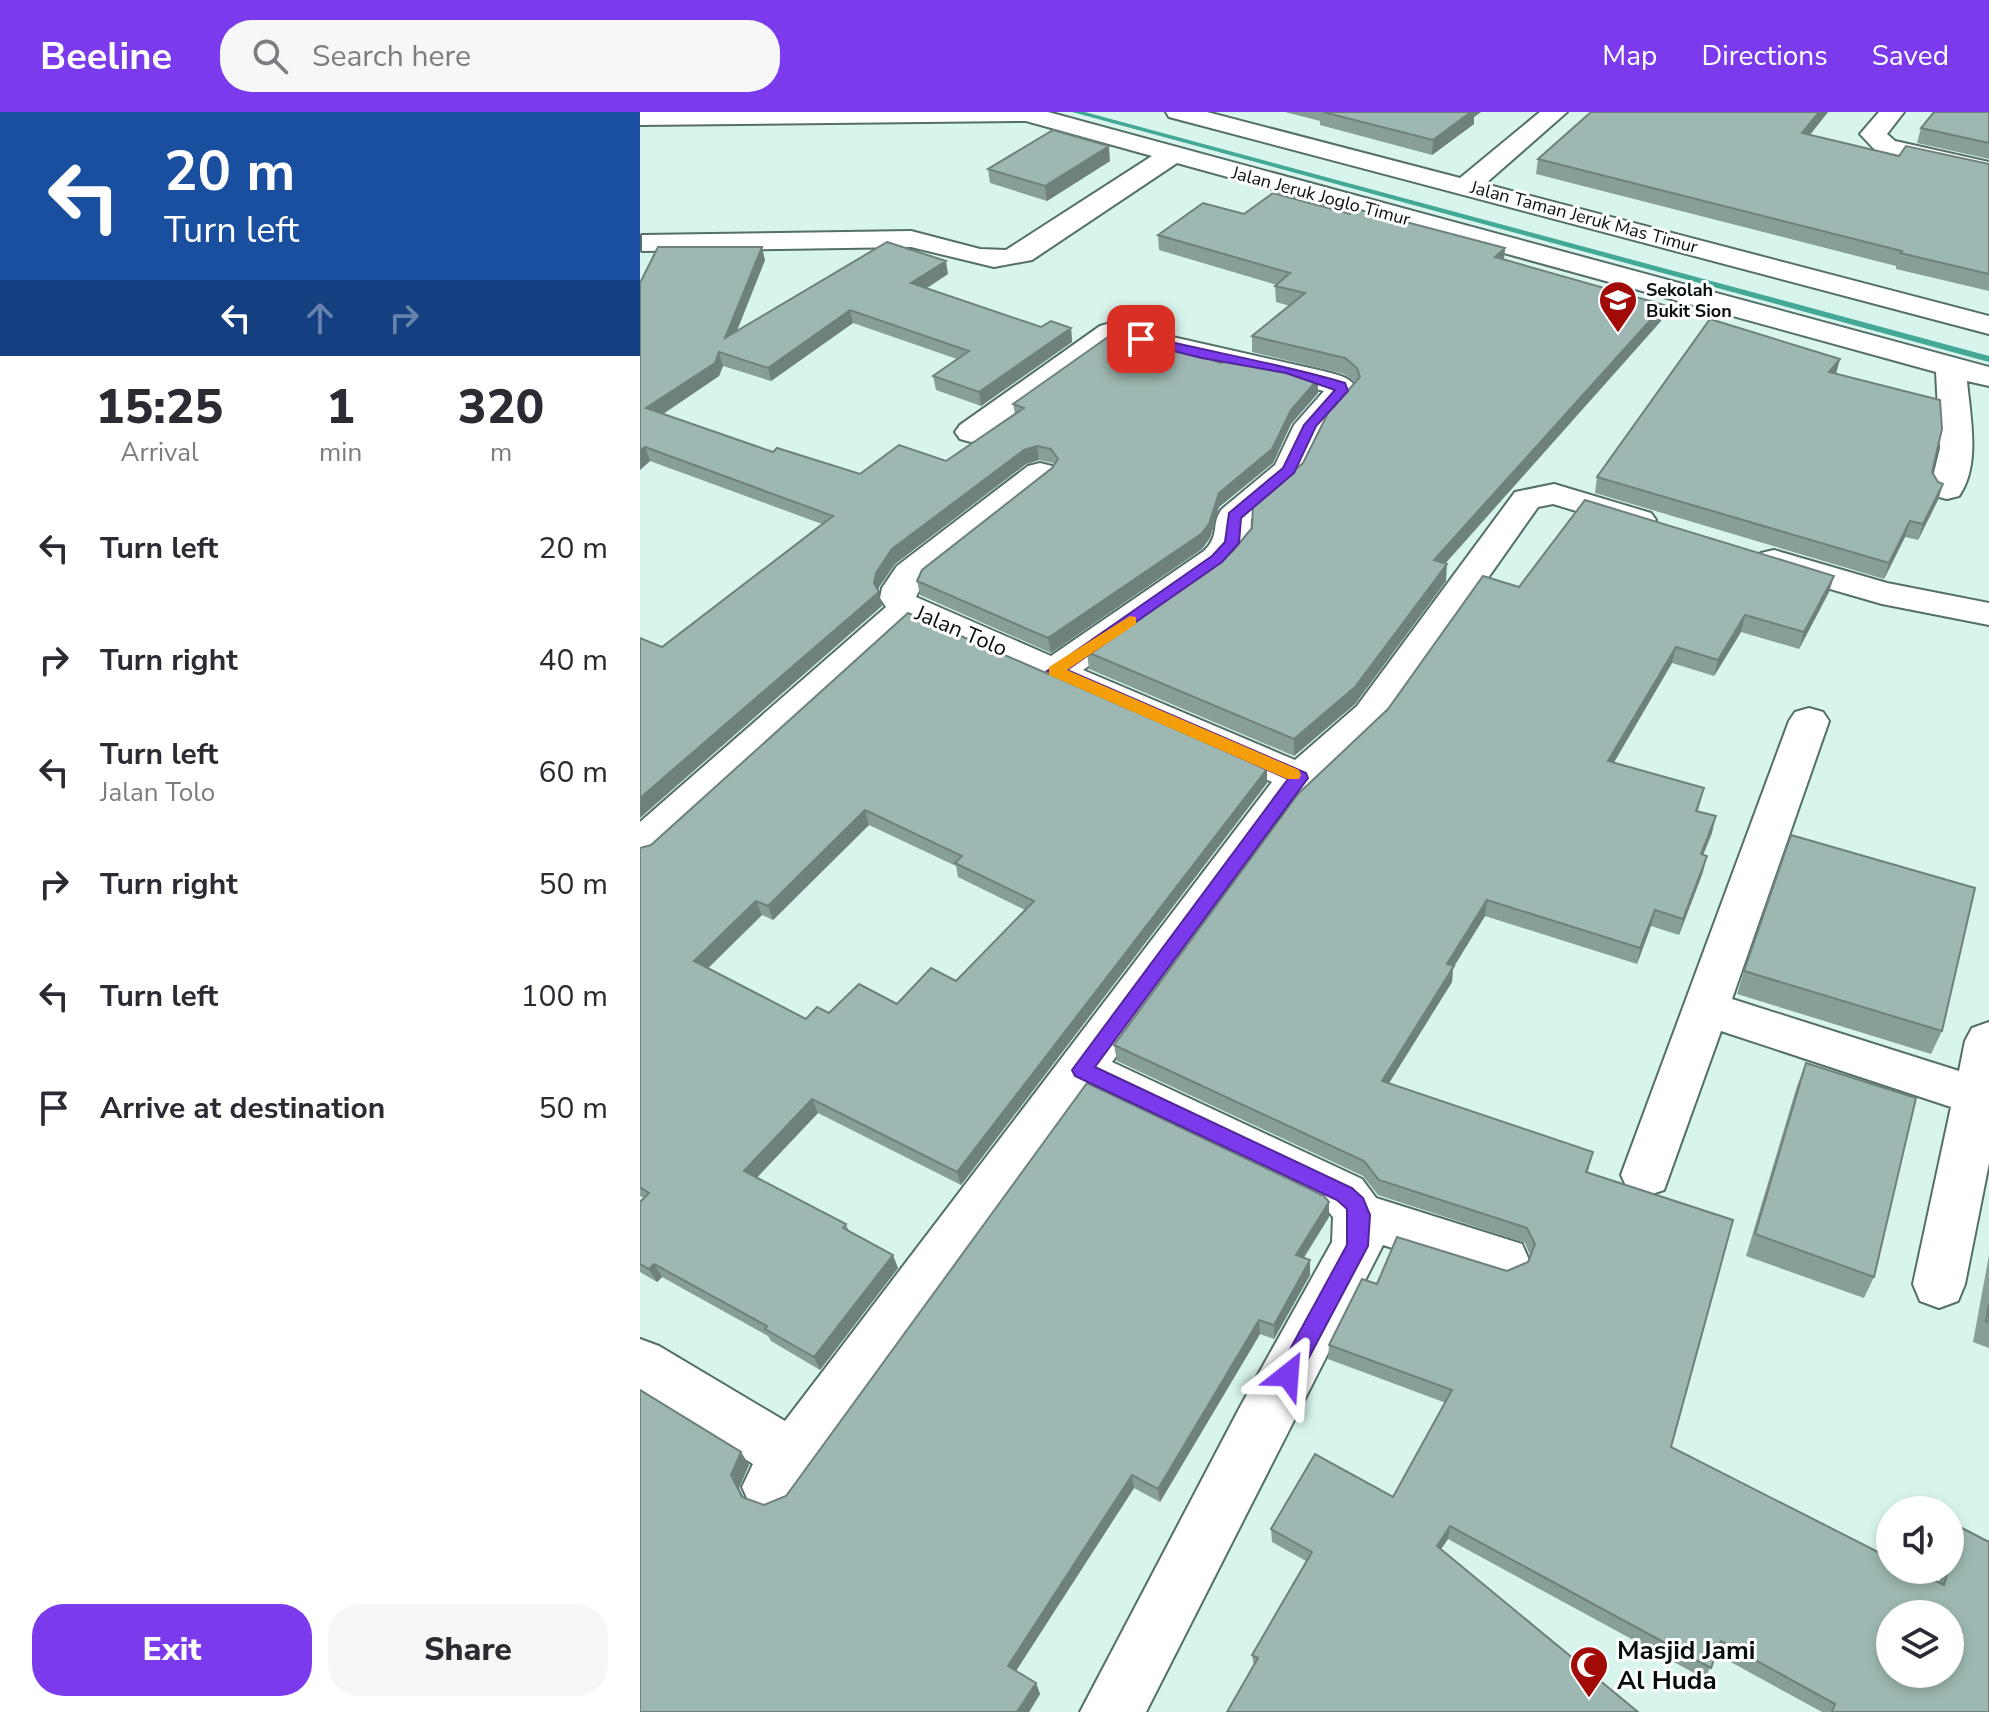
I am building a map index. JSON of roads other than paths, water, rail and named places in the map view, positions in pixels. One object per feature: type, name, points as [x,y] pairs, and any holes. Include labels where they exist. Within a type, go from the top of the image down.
[{"type":"street","name":"Jalan Taman Jeruk Mas Timur","points":[[1178,112],[1210,115],[1989,325]]},
{"type":"street","points":[[1467,186],[1555,112]]},
{"type":"street","points":[[1892,112],[1873,134],[1886,147],[1989,170]]},
{"type":"street","name":"Jalan Jeruk Joglo Timur","points":[[640,118],[1016,113],[1989,377]]},
{"type":"street","points":[[642,243],[911,239],[936,242],[972,256],[1007,259],[1022,254],[1171,155]]},
{"type":"street","points":[[971,432],[1111,332],[1202,354],[1288,370],[1340,386],[1341,391],[1310,425],[1289,470],[1234,516],[1232,543],[1217,559],[1055,671]]},
{"type":"street","points":[[1947,489],[1956,448],[1951,367]]},
{"type":"street","points":[[906,608],[898,598],[900,588],[910,574],[1040,473]]},
{"type":"street","points":[[640,1364],[781,1472],[1281,798],[1379,705],[1527,499],[1554,494],[1673,530]]},
{"type":"street","points":[[1747,553],[1882,593],[1989,614]]},
{"type":"street","name":"Jalan Tolo","points":[[640,846],[906,608],[1300,778]]},
{"type":"street","points":[[1646,1175],[1809,721]]},
{"type":"street","points":[[1705,1008],[1984,1098]]},
{"type":"street","points":[[1939,1284],[1984,1098],[1989,1041]]},
{"type":"street","points":[[1082,1070],[1344,1194],[1356,1204],[1360,1215],[1357,1246],[1112,1712]]},
{"type":"street","points":[[1360,1215],[1503,1260]]},
{"type":"waterway","points":[[1076,112],[1989,359]]},
{"type":"place","name":"Sekolah Bukit Sion","points":[[1618,334]]},
{"type":"place","name":"Masjid Jami Al Huda","points":[[1589,1699]]}]
